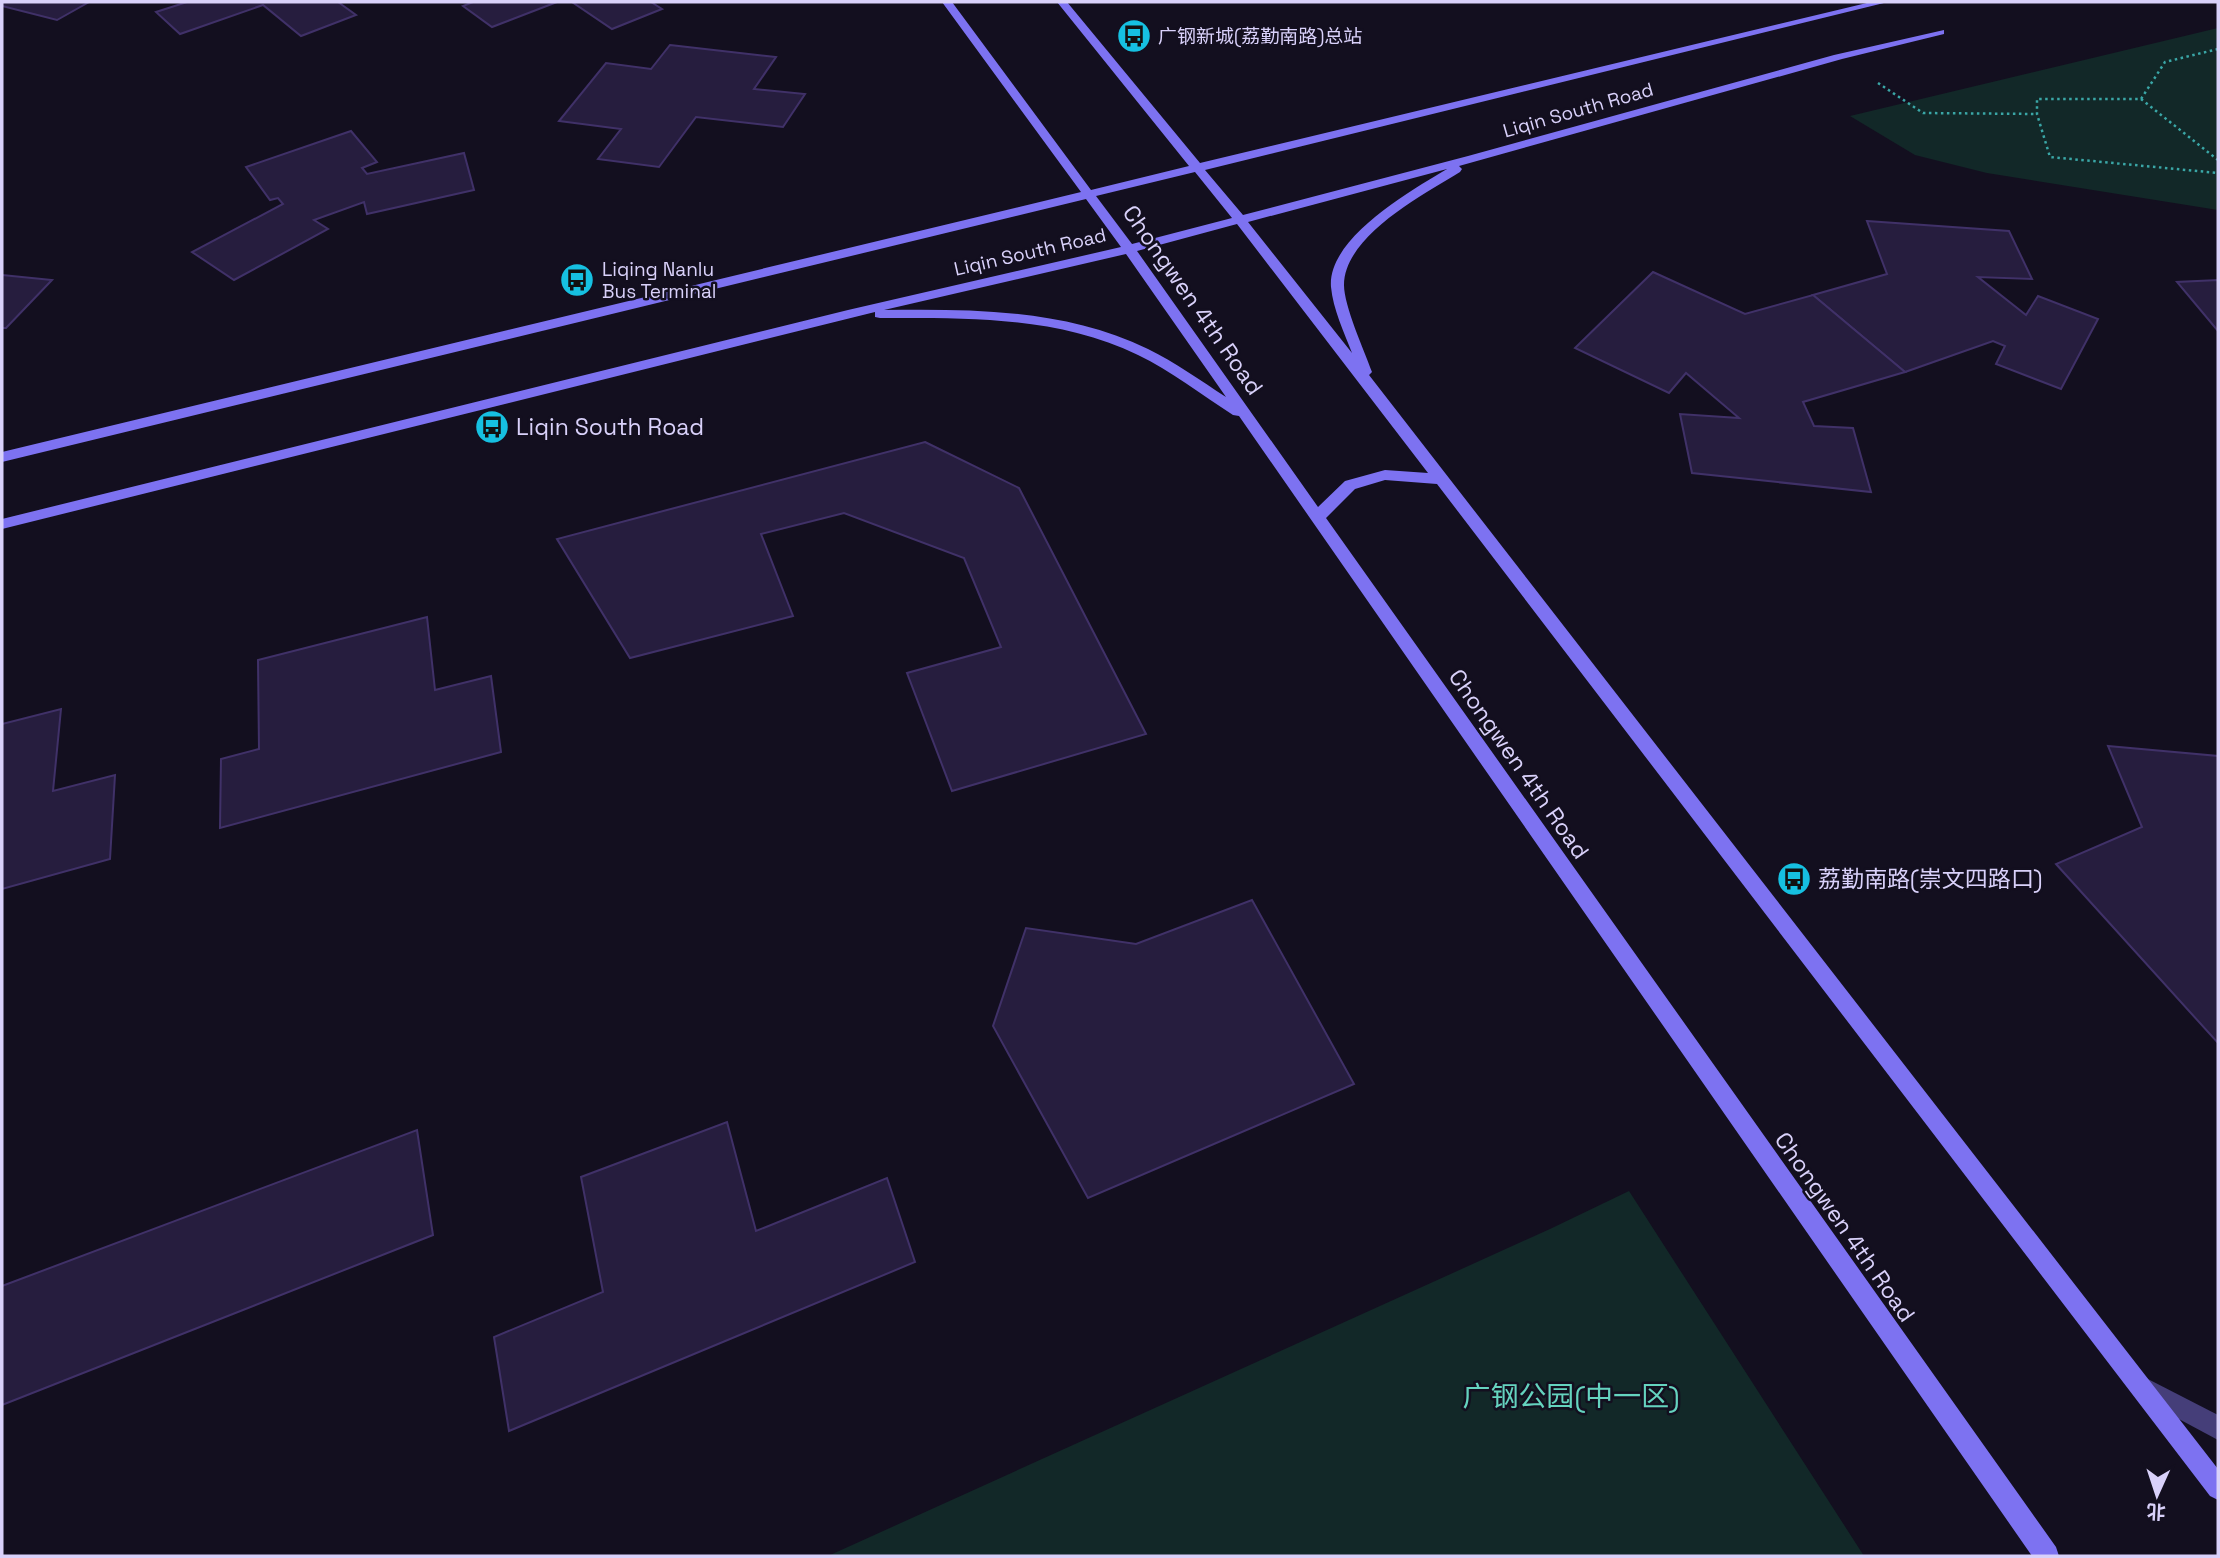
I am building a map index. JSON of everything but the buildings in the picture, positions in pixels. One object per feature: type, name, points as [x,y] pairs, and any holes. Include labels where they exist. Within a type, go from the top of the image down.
[{"type":"main road","name":"Chongwen 4th Road","points":[[947,2],[1129,249],[2047,1556]]},
{"type":"main road","points":[[1062,2],[1240,220],[1369,385],[2218,1488]]},
{"type":"main road","name":"Liqin South Road","points":[[2,457],[1883,2]]},
{"type":"main road","name":"Liqin South Road","points":[[2,524],[848,314],[1129,249],[1472,159],[1838,57],[1940,32]]},
{"type":"main road","points":[[1369,385],[1337,284],[1349,251],[1367,231],[1398,206],[1472,159]]},
{"type":"main road","points":[[848,314],[1010,314],[1073,326],[1142,352],[1246,416]]},
{"type":"main road","points":[[1317,517],[1350,485],[1385,475],[1442,480]]},
{"type":"street","points":[[2137,1384],[2218,1428]]},
{"type":"path","points":[[2141,99],[2165,62],[2218,49]]},
{"type":"path","points":[[1838,57],[1923,113],[2037,114]]},
{"type":"path","points":[[2218,160],[2141,99],[2037,99],[2037,114],[2050,157],[2218,173]]},
{"type":"green space","points":[[2218,28],[2218,210],[1987,173],[1915,155],[1850,116]]},
{"type":"green space","name":"广钢公园(中一区)","points":[[1629,1191],[1864,1556],[828,1556],[1550,1229]]},
{"type":"place","name":"广钢新城(荔勤南路)总站","points":[[1134,36]]},
{"type":"place","name":"Liqing Nanlu Bus Terminal","points":[[577,280]]},
{"type":"place","name":"Liqin South Road","points":[[492,427]]},
{"type":"place","name":"荔勤南路(崇文四路口)","points":[[1794,879]]}]
